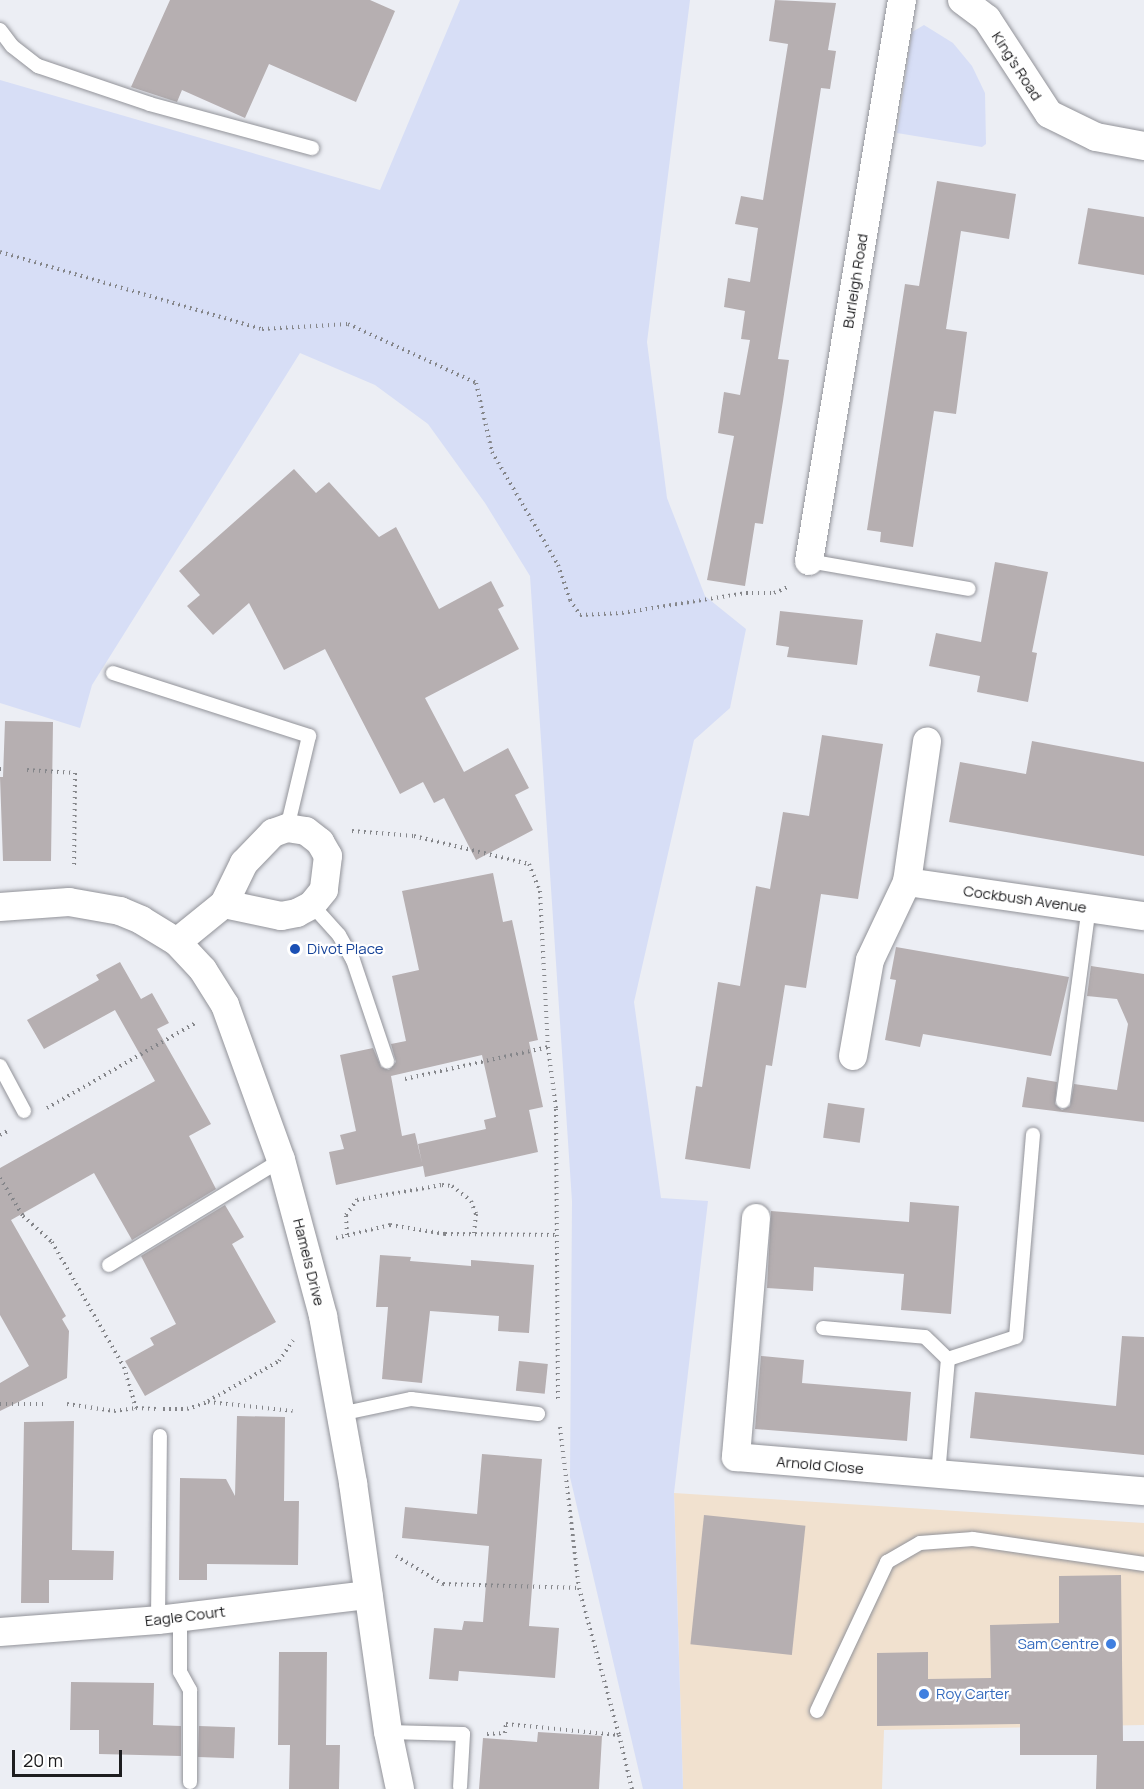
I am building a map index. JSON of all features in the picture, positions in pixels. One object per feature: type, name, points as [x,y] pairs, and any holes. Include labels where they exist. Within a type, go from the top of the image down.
[{"type":"street","name":"Burleigh Road","points":[[809,561],[902,0]]},
{"type":"street","name":"King's Road","points":[[962,0],[987,19],[1049,114],[1096,137],[1144,146]]},
{"type":"street","points":[[853,1056],[870,960],[907,882],[927,741]]},
{"type":"street","points":[[177,942],[224,904],[259,843],[287,828],[306,831],[320,842],[328,856],[330,868],[324,890],[312,904],[281,916],[224,904]]},
{"type":"street","name":"Cockbush Avenue","points":[[907,882],[1144,916]]},
{"type":"street","name":"Hamels Drive","points":[[0,907],[73,903],[120,911],[160,930],[177,942],[203,970],[225,1005],[281,1160],[307,1246],[323,1316],[363,1554],[388,1732],[400,1789]]},
{"type":"street","name":"Arnold Close","points":[[756,1218],[736,1457],[1144,1491]]},
{"type":"street","name":"Eagle Court","points":[[0,1632],[169,1618],[369,1595]]},
{"type":"lane","points":[[0,30],[12,46],[38,66],[150,104],[312,148]]},
{"type":"lane","points":[[809,561],[969,589]]},
{"type":"lane","points":[[113,673],[309,736],[287,828]]},
{"type":"lane","points":[[312,904],[339,935],[353,960],[387,1061]]},
{"type":"lane","points":[[1063,1101],[1089,907]]},
{"type":"lane","points":[[0,1066],[22,1118]]},
{"type":"lane","points":[[948,1359],[1016,1337],[1033,1135]]},
{"type":"lane","points":[[109,1265],[281,1160]]},
{"type":"lane","points":[[823,1328],[926,1337],[948,1359],[938,1475]]},
{"type":"lane","points":[[340,1414],[411,1398],[537,1414]]},
{"type":"lane","points":[[160,1436],[169,1618],[180,1672],[190,1690],[190,1782]]},
{"type":"lane","points":[[818,1711],[886,1562],[920,1543],[973,1539],[1144,1564]]},
{"type":"lane","points":[[388,1732],[463,1734],[460,1787]]},
{"type":"path","points":[[0,252],[262,329],[348,324],[476,383],[492,452],[558,565],[570,600],[580,615],[622,613],[746,594],[774,593]]},
{"type":"path","points":[[27,770],[75,773],[73,903]]},
{"type":"path","points":[[320,842],[359,828],[414,836],[529,864],[540,891],[548,1047],[556,1109],[558,1404]]},
{"type":"path","points":[[39,1113],[225,1005]]},
{"type":"path","points":[[387,1061],[396,1081],[548,1047]]},
{"type":"path","points":[[0,1135],[22,1118]]},
{"type":"path","points":[[0,1178],[23,1216],[52,1242],[124,1367],[136,1408]]},
{"type":"path","points":[[347,1235],[346,1215],[357,1200],[442,1185],[452,1186],[471,1201],[476,1214],[474,1234]]},
{"type":"path","points":[[307,1246],[390,1225],[428,1232],[557,1235]]},
{"type":"path","points":[[67,1404],[114,1411],[136,1408],[187,1409],[208,1402],[279,1361],[294,1340],[323,1316]]},
{"type":"path","points":[[208,1402],[293,1411]]},
{"type":"path","points":[[0,1404],[46,1404]]},
{"type":"path","points":[[558,1416],[579,1588],[632,1789]]},
{"type":"path","points":[[363,1554],[399,1556],[443,1584],[579,1588]]},
{"type":"path","points":[[463,1734],[505,1733],[506,1724],[619,1735]]},
{"type":"shaded area","points":[[460,0],[690,0],[647,342],[667,498],[705,596],[746,629],[730,708],[694,740],[634,1002],[661,1198],[708,1201],[674,1493],[683,1789],[643,1789],[570,1477],[572,1201],[530,576],[485,503],[428,424],[375,385],[300,353],[92,685],[80,728],[0,703],[0,80],[380,190]]},
{"type":"shaded area","points":[[924,25],[953,43],[972,66],[985,93],[986,144],[982,147],[897,133],[912,32]]},
{"type":"shaded area","points":[[674,1493],[1144,1523],[1144,1725],[884,1730],[882,1789],[683,1789]]},
{"type":"building","points":[[170,0],[370,0],[395,11],[356,102],[269,64],[245,118],[182,90],[177,102],[131,87]]},
{"type":"building","points":[[775,0],[836,3],[828,50],[836,51],[830,89],[821,88],[778,359],[789,360],[783,401],[763,524],[755,523],[745,586],[707,580],[734,436],[718,433],[724,392],[740,395],[750,340],[741,339],[745,311],[724,307],[728,278],[750,282],[758,228],[735,224],[741,196],[763,200],[788,44],[769,41]]},
{"type":"building","points":[[937,181],[1016,194],[1009,239],[961,231],[946,329],[967,332],[956,414],[934,411],[913,547],[880,542],[881,532],[867,530],[905,284],[919,286]]},
{"type":"building","points":[[1088,208],[1144,217],[1144,275],[1078,264]]},
{"type":"building","points":[[294,469],[316,493],[329,482],[379,537],[396,527],[439,609],[491,581],[504,606],[498,609],[519,649],[425,698],[464,772],[508,748],[529,788],[515,795],[533,830],[476,860],[444,798],[434,803],[423,782],[400,794],[325,649],[284,670],[249,603],[213,635],[187,606],[200,595],[179,571]]},
{"type":"building","points":[[995,562],[1048,572],[1032,652],[1037,653],[1028,702],[977,692],[980,676],[929,666],[936,633],[981,642]]},
{"type":"building","points":[[780,611],[863,620],[857,665],[787,657],[789,647],[776,645]]},
{"type":"building","points":[[5,721],[53,722],[51,861],[3,861],[0,777],[3,777]]},
{"type":"building","points":[[822,735],[883,744],[858,899],[821,894],[806,988],[785,985],[772,1066],[766,1065],[750,1169],[685,1159],[696,1086],[702,1087],[718,982],[740,986],[756,886],[770,889],[783,812],[809,816]]},
{"type":"building","points":[[1032,741],[1144,762],[1144,856],[949,822],[960,762],[1026,774]]},
{"type":"building","points":[[493,873],[503,922],[512,920],[538,1040],[529,1042],[543,1107],[529,1110],[538,1152],[425,1177],[423,1166],[336,1185],[329,1152],[344,1149],[340,1135],[356,1131],[340,1055],[373,1048],[381,1067],[389,1070],[396,1062],[391,1044],[406,1041],[392,976],[419,970],[402,891]],"holes":[[[482,1055],[496,1117],[484,1120],[486,1129],[418,1144],[422,1163],[415,1133],[402,1136],[391,1076]]]},
{"type":"building","points":[[896,947],[1069,977],[1051,1056],[923,1034],[920,1047],[885,1040],[896,980],[890,979]]},
{"type":"building","points":[[120,962],[141,999],[152,993],[169,1023],[157,1029],[211,1124],[189,1136],[216,1189],[132,1240],[94,1173],[11,1220],[66,1316],[62,1319],[69,1331],[67,1378],[0,1411],[0,1383],[29,1366],[0,1315],[0,1168],[155,1081],[115,1010],[44,1049],[27,1020],[99,980],[96,975]]},
{"type":"building","points":[[1091,966],[1144,974],[1144,1122],[1022,1107],[1027,1077],[1057,1082],[1055,1104],[1062,1110],[1070,1106],[1074,1084],[1117,1090],[1128,1024],[1117,999],[1087,996]]},
{"type":"building","points":[[828,1103],[865,1108],[860,1143],[823,1138]]},
{"type":"building","points":[[910,1202],[959,1206],[951,1314],[901,1310],[904,1274],[814,1267],[813,1291],[767,1288],[771,1211],[909,1222]]},
{"type":"building","points":[[225,1205],[244,1237],[232,1244],[276,1322],[145,1396],[125,1361],[154,1345],[150,1338],[176,1324],[141,1256]]},
{"type":"building","points":[[380,1255],[411,1257],[410,1261],[471,1266],[471,1260],[534,1265],[529,1333],[498,1331],[499,1316],[430,1311],[422,1383],[382,1379],[388,1307],[376,1307]]},
{"type":"building","points":[[1122,1336],[1144,1337],[1144,1455],[970,1438],[975,1392],[1116,1406]]},
{"type":"building","points":[[761,1356],[804,1360],[802,1383],[911,1392],[907,1441],[755,1429]]},
{"type":"building","points":[[519,1361],[548,1364],[545,1394],[516,1391]]},
{"type":"building","points":[[237,1416],[285,1417],[284,1501],[299,1501],[298,1565],[207,1564],[207,1580],[179,1580],[180,1478],[226,1479],[235,1496]]},
{"type":"building","points":[[74,1421],[72,1550],[114,1551],[113,1580],[49,1580],[49,1603],[21,1603],[24,1422]]},
{"type":"building","points":[[482,1454],[542,1459],[529,1626],[559,1628],[555,1678],[459,1671],[458,1681],[429,1679],[434,1628],[462,1630],[464,1621],[483,1622],[489,1546],[402,1538],[405,1507],[477,1514]]},
{"type":"building","points":[[704,1515],[805,1526],[792,1655],[690,1644]]},
{"type":"building","points":[[1121,1575],[1123,1741],[1144,1741],[1144,1789],[1096,1789],[1097,1755],[1020,1755],[1020,1724],[877,1726],[877,1653],[928,1652],[928,1679],[991,1678],[990,1625],[1059,1623],[1059,1576]]},
{"type":"building","points":[[279,1652],[327,1652],[326,1745],[340,1745],[339,1789],[289,1789],[290,1745],[278,1745]]},
{"type":"building","points":[[71,1682],[154,1683],[153,1725],[181,1726],[181,1756],[99,1754],[99,1730],[70,1730]]},
{"type":"building","points":[[199,1726],[235,1727],[234,1758],[198,1757]]},
{"type":"building","points":[[538,1732],[602,1736],[599,1789],[479,1789],[483,1738],[537,1742]]},
{"type":"place","name":"Divot Place","points":[[295,949]]},
{"type":"place","name":"Sam Centre","points":[[1111,1644]]},
{"type":"place","name":"Roy Carter","points":[[924,1694]]}]
